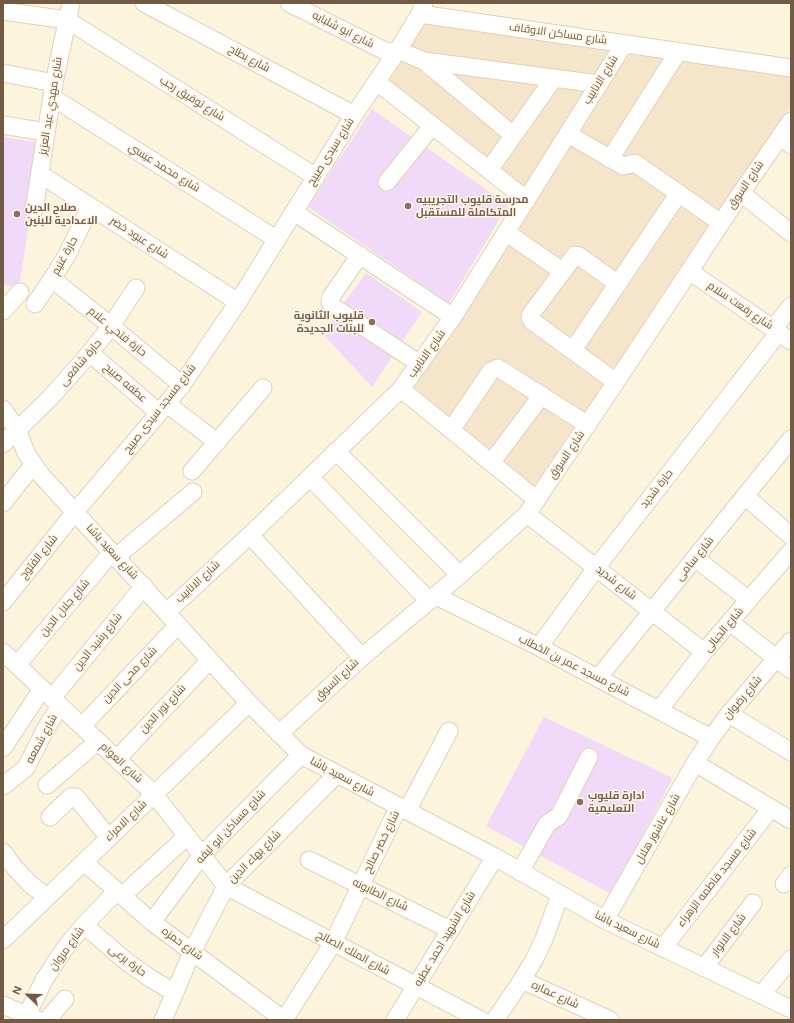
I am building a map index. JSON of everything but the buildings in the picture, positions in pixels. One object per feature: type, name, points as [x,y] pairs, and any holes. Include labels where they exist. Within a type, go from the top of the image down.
[{"type":"street","name":"شارع مهدي عبد العزيز","points":[[34,210],[53,90],[71,3]]},
{"type":"street","name":"شارع بطاح","points":[[144,3],[354,115]]},
{"type":"street","name":"شارع ابو شلبايه","points":[[289,3],[382,50],[388,52],[398,50],[424,61]]},
{"type":"street","name":"شارع سيدى صبيح","points":[[238,302],[354,115],[398,50],[422,8]]},
{"type":"street","name":"شارع مساكن الاوقاف","points":[[422,8],[624,44],[791,68]]},
{"type":"street","points":[[3,11],[67,20]]},
{"type":"street","name":"شارع توفيق رجب","points":[[67,20],[316,177]]},
{"type":"street","name":"شارع الانابيب","points":[[167,612],[250,535],[401,389],[453,317],[624,44]]},
{"type":"street","points":[[610,159],[678,52]]},
{"type":"street","points":[[424,61],[599,84]]},
{"type":"street","points":[[424,61],[513,135]]},
{"type":"street","points":[[3,73],[53,90]]},
{"type":"street","points":[[489,170],[554,78]]},
{"type":"street","points":[[377,82],[526,200]]},
{"type":"street","name":"شارع محمد عيسي","points":[[53,90],[276,239]]},
{"type":"street","name":"شارع السوق","points":[[279,734],[362,657],[460,575],[527,514],[588,425],[741,193],[785,141],[791,121]]},
{"type":"street","points":[[3,125],[46,132]]},
{"type":"street","points":[[387,182],[432,126]]},
{"type":"street","points":[[568,134],[623,166],[626,166],[632,162],[635,163],[721,223]]},
{"type":"street","name":"شارع عبود خضر","points":[[40,174],[238,302]]},
{"type":"street","points":[[741,193],[791,233]]},
{"type":"street","points":[[573,350],[679,194]]},
{"type":"street","name":"حارة غنيم","points":[[35,304],[70,249],[90,207]]},
{"type":"street","points":[[294,212],[453,317]]},
{"type":"street","points":[[507,232],[562,271]]},
{"type":"street","points":[[360,255],[331,298],[330,302],[332,306],[420,364]]},
{"type":"street","points":[[616,382],[532,321],[530,317],[573,256],[578,255],[618,284]]},
{"type":"street","name":"شارع رفعت سلام","points":[[689,271],[781,334]]},
{"type":"street","name":"حارة فتحي علام","points":[[52,279],[112,326],[182,385]]},
{"type":"street","name":"حارة شافعى","points":[[3,444],[50,398],[90,352],[112,326],[136,288]]},
{"type":"street","points":[[3,311],[20,292]]},
{"type":"street","name":"شارع مسجد سيدى صبيح","points":[[75,512],[182,385],[238,302]]},
{"type":"street","name":"حارة شديد","points":[[539,647],[596,568],[781,334],[791,306]]},
{"type":"street","name":"عطفه صبيح","points":[[90,352],[163,409],[217,442]]},
{"type":"street","points":[[451,430],[491,371],[495,368],[501,369],[588,425]]},
{"type":"street","points":[[192,470],[263,388]]},
{"type":"street","points":[[401,389],[537,500]]},
{"type":"street","points":[[492,463],[542,395]]},
{"type":"street","name":"شارع سعيد باشا","points":[[3,409],[18,430],[26,453],[34,466],[210,660],[300,755],[403,808],[605,920],[791,1009]]},
{"type":"street","name":"شارع سامى","points":[[598,678],[791,439]]},
{"type":"street","points":[[336,451],[460,575]]},
{"type":"street","points":[[3,503],[34,466]]},
{"type":"street","name":"شارع مسجد عمر بن الخطاب","points":[[310,477],[432,598],[539,647],[712,738]]},
{"type":"street","name":"شارع جلال الدين","points":[[7,659],[114,554],[193,492]]},
{"type":"street","points":[[745,496],[791,536]]},
{"type":"street","name":"شارع الفتوح","points":[[3,602],[75,512]]},
{"type":"street","name":"شارع شديد","points":[[527,514],[704,652]]},
{"type":"street","points":[[250,535],[362,657]]},
{"type":"street","name":"شارع الجبالى","points":[[659,710],[704,652],[791,551]]},
{"type":"street","points":[[695,558],[749,600]]},
{"type":"street","name":"شارع رشيد الدين","points":[[52,698],[144,586]]},
{"type":"street","points":[[730,622],[791,670]]},
{"type":"street","name":"شارع محى الدين","points":[[82,726],[178,625]]},
{"type":"street","name":"شارع رضوان","points":[[712,738],[729,714],[791,641]]},
{"type":"street","name":"شارع العوام","points":[[7,659],[52,698],[154,794],[226,886]]},
{"type":"street","name":"شارع نور الدين","points":[[117,759],[210,660]]},
{"type":"street","points":[[3,748],[52,698]]},
{"type":"street","name":"شارع شمعه","points":[[3,786],[26,768],[46,728],[52,698]]},
{"type":"street","name":"شارع الامراء","points":[[4,937],[250,703]]},
{"type":"street","points":[[729,714],[791,752]]},
{"type":"street","name":"شارع خضر صالح","points":[[284,1020],[333,942],[360,886],[403,808],[449,731]]},
{"type":"street","name":"شارع عاشور هلال","points":[[605,920],[695,763],[712,738]]},
{"type":"street","points":[[47,786],[98,741]]},
{"type":"street","name":"شارع مساكن ابو ليفه","points":[[152,922],[202,855],[300,755]]},
{"type":"street","points":[[520,872],[547,824],[559,816],[589,757]]},
{"type":"street","points":[[695,763],[791,820]]},
{"type":"street","name":"شارع بهاء الدين","points":[[168,1018],[175,993],[192,952],[226,886],[337,774]]},
{"type":"street","points":[[50,817],[72,797],[76,797],[109,838]]},
{"type":"street","name":"شارع مسجد فاطمه الزهراء","points":[[663,948],[771,808]]},
{"type":"street","name":"شارع مروان","points":[[33,1017],[44,980],[65,948],[84,925],[187,836]]},
{"type":"street","points":[[3,852],[30,884],[47,897]]},
{"type":"street","name":"شارع الشهيد احمد عطيه","points":[[395,1020],[417,987],[450,930],[495,858]]},
{"type":"street","name":"شارع الطابونه","points":[[309,860],[450,930]]},
{"type":"street","name":"شارع حمزه","points":[[84,862],[152,922],[284,1020]]},
{"type":"street","name":"شارع الملك الصالح","points":[[226,886],[481,1020]]},
{"type":"street","points":[[494,1020],[522,980],[544,939],[560,895]]},
{"type":"street","name":"شارع الانوار","points":[[704,968],[753,903]]},
{"type":"street","name":"حارة برعى","points":[[84,925],[127,962],[175,993]]},
{"type":"street","points":[[761,995],[791,959]]},
{"type":"street","name":"شارع عماره","points":[[522,980],[603,1019]]},
{"type":"street","points":[[48,1020],[65,999]]},
{"type":"street","points":[[3,1005],[33,1017]]},
{"type":"shaded area","points":[[423,18],[791,74],[791,106],[533,488],[410,389],[535,202],[383,80]]},
{"type":"shaded area","name":"مدرسة قليوب التجريبيه المتكاملة للمستقبل","points":[[372,109],[508,205],[449,303],[308,207]]},
{"type":"shaded area","name":"صلاح الدين الاعدادية للبنين","points":[[3,137],[41,143],[19,288],[3,284]]},
{"type":"shaded area","name":"قليوب الثانوية للبنات الجديدة","points":[[366,273],[422,312],[372,387],[322,333]]},
{"type":"shaded area","name":"ادارة قليوب التعليمية","points":[[544,717],[673,778],[611,894],[486,826]]},
{"type":"place","name":"مدرسة قليوب التجريبيه المتكاملة للمستقبل","points":[[408,206]]},
{"type":"place","name":"صلاح الدين الاعدادية للبنين","points":[[17,214]]},
{"type":"place","name":"قليوب الثانوية للبنات الجديدة","points":[[372,322]]},
{"type":"place","name":"ادارة قليوب التعليمية","points":[[580,802]]}]
